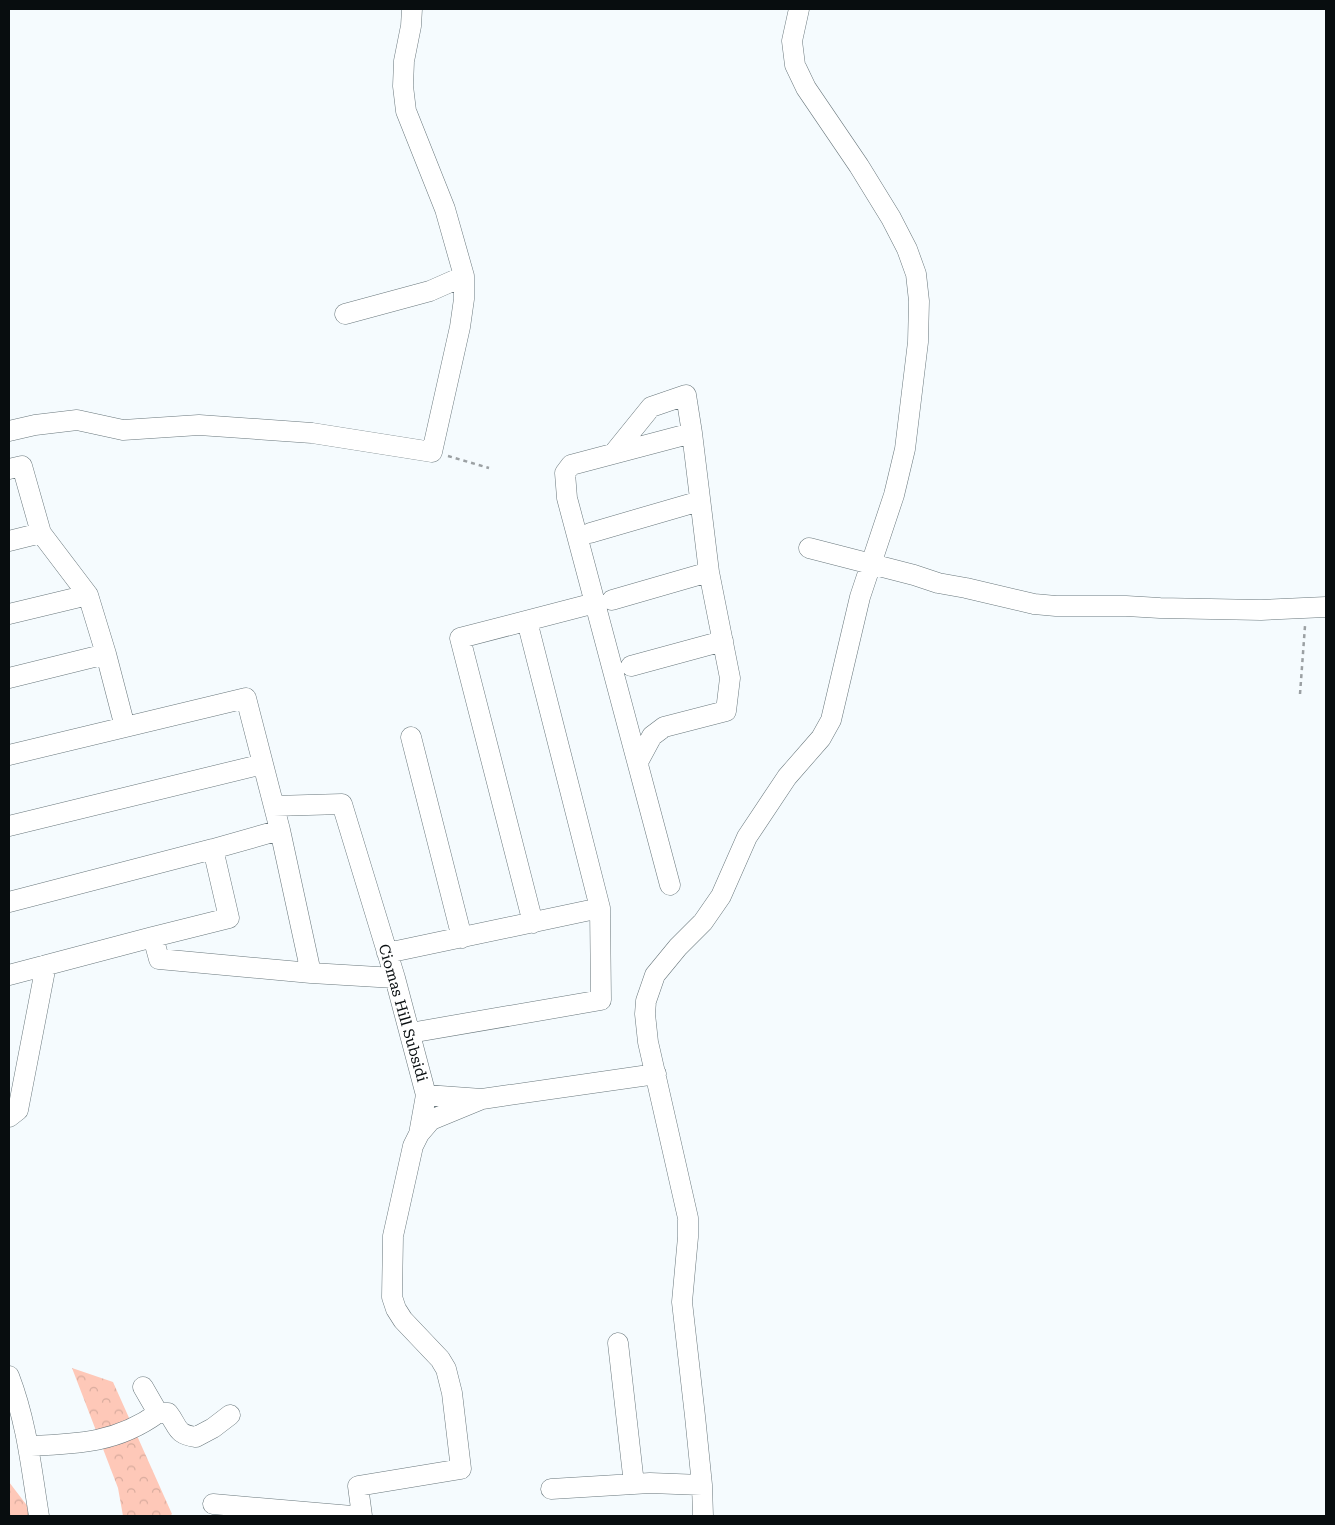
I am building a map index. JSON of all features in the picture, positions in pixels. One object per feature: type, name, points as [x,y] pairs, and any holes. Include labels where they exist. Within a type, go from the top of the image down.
[{"type":"street","points":[[9,431],[78,420],[124,430],[199,425],[312,433],[432,452],[460,327],[464,299],[464,276],[445,209],[406,111],[403,86],[404,69],[412,26],[412,9]]},
{"type":"street","points":[[703,1516],[702,1485],[682,1302],[688,1218],[648,1042],[645,1014],[646,1001],[655,975],[678,947],[703,922],[721,896],[747,837],[787,777],[821,738],[831,720],[860,597],[894,495],[905,449],[918,342],[919,301],[916,274],[907,249],[891,218],[859,166],[806,88],[795,64],[792,41],[799,9]]},
{"type":"street","points":[[345,314],[430,291],[464,276]]},
{"type":"street","points":[[613,454],[651,407],[686,395],[709,572],[730,678],[726,711],[664,727],[652,736],[638,762]]},
{"type":"street","points":[[670,886],[638,762],[604,602],[567,498],[565,473],[571,465],[692,433]]},
{"type":"street","points":[[9,469],[22,466],[42,533],[88,595],[125,727]]},
{"type":"street","points":[[590,533],[700,502]]},
{"type":"street","points":[[9,541],[42,533]]},
{"type":"street","points":[[810,548],[938,583],[1034,604],[1233,610],[1317,608]]},
{"type":"street","points":[[532,923],[460,638],[604,602],[709,572]]},
{"type":"street","points":[[9,614],[88,595]]},
{"type":"street","points":[[410,1033],[601,1000],[600,908],[528,621]]},
{"type":"street","points":[[631,666],[723,641]]},
{"type":"street","points":[[9,678],[106,654]]},
{"type":"street","points":[[9,755],[246,698],[280,830],[312,973]]},
{"type":"street","points":[[411,737],[462,938]]},
{"type":"street","points":[[9,826],[263,764]]},
{"type":"street","name":"Ciomas Hill Subsidi","points":[[274,806],[342,804],[395,978],[426,1094],[482,1099],[656,1074]]},
{"type":"street","points":[[9,902],[280,830]]},
{"type":"street","points":[[9,975],[229,918],[214,849]]},
{"type":"street","points":[[387,953],[600,908]]},
{"type":"street","points":[[152,937],[159,959],[312,973],[395,978]]},
{"type":"street","points":[[9,1117],[18,1110],[46,965]]},
{"type":"street","points":[[419,1134],[426,1094]]},
{"type":"street","points":[[362,1516],[358,1486],[461,1469],[452,1392],[446,1369],[440,1359],[403,1320],[392,1297],[393,1236],[413,1146],[419,1134],[431,1120],[482,1099]]},
{"type":"street","points":[[618,1343],[634,1484]]},
{"type":"street","points":[[9,1376],[16,1396],[28,1446],[39,1516]]},
{"type":"street","points":[[143,1388],[158,1413]]},
{"type":"street","points":[[28,1446],[71,1444],[100,1439],[140,1425],[158,1413],[168,1414],[181,1433],[196,1437],[213,1428],[230,1415]]},
{"type":"street","points":[[551,1489],[634,1484],[702,1485]]},
{"type":"street","points":[[213,1504],[352,1516]]},
{"type":"path","points":[[432,452],[489,468]]},
{"type":"path","points":[[1300,694],[1304,636],[1317,608]]},
{"type":"green space","points":[[72,1368],[113,1382],[172,1514],[170,1516],[123,1516],[118,1488]]},
{"type":"green space","points":[[9,1482],[35,1516],[9,1516]]}]
